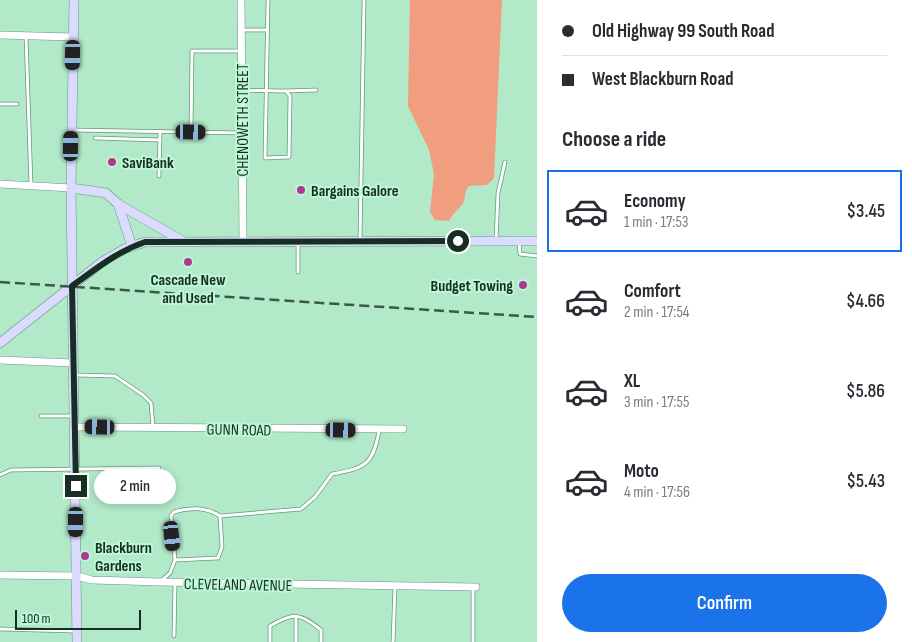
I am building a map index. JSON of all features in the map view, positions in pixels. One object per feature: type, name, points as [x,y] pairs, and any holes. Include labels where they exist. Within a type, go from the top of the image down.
[{"type":"street","points":[[74,0],[71,188],[77,642]]},
{"type":"street","name":"CHENOWETH STREET","points":[[241,0],[243,240]]},
{"type":"street","points":[[0,35],[73,37]]},
{"type":"street","points":[[0,184],[71,188],[106,194],[118,204],[182,240]]},
{"type":"street","points":[[118,204],[132,246]]},
{"type":"street","points":[[0,343],[102,262],[132,246],[145,242],[182,240],[537,241]]},
{"type":"street","points":[[0,360],[73,363]]},
{"type":"street","name":"GUNN ROAD","points":[[75,427],[403,430]]},
{"type":"street","name":"CLEVELAND AVENUE","points":[[0,575],[76,576],[92,580],[175,583],[475,587]]},
{"type":"lane","points":[[268,0],[265,158],[289,157],[290,96],[286,91]]},
{"type":"lane","points":[[360,241],[364,0]]},
{"type":"lane","points":[[242,30],[267,30]]},
{"type":"lane","points":[[26,36],[31,186]]},
{"type":"lane","points":[[191,132],[192,51],[242,51]]},
{"type":"lane","points":[[242,90],[316,90]]},
{"type":"lane","points":[[0,104],[17,104]]},
{"type":"lane","points":[[72,130],[242,133]]},
{"type":"lane","points":[[159,176],[160,131]]},
{"type":"lane","points":[[95,138],[160,140]]},
{"type":"lane","points":[[496,241],[498,193],[505,162]]},
{"type":"lane","points":[[298,241],[298,272]]},
{"type":"lane","points":[[519,241],[520,254],[537,256]]},
{"type":"lane","points":[[73,375],[115,376],[143,394],[151,403],[153,428]]},
{"type":"lane","points":[[41,416],[74,416]]},
{"type":"lane","points":[[160,582],[170,573],[175,560],[171,516],[174,512],[181,509],[208,509],[220,516],[301,509],[315,497],[332,474],[358,469],[376,453],[379,431]]},
{"type":"lane","points":[[0,475],[8,470],[159,468]]},
{"type":"lane","points":[[175,560],[218,558],[222,547],[220,516]]},
{"type":"lane","points":[[174,636],[175,583]]},
{"type":"lane","points":[[394,642],[395,586]]},
{"type":"lane","points":[[473,642],[475,587]]},
{"type":"lane","points":[[270,642],[270,626],[286,617],[306,617],[321,630],[321,642]]},
{"type":"lane","points":[[296,617],[296,642]]},
{"type":"lane","points":[[0,629],[77,631]]},
{"type":"shaded area","points":[[410,0],[502,0],[494,178],[487,185],[469,186],[462,205],[449,221],[435,220],[430,212],[434,174],[429,150],[408,106]]},
{"type":"railway","points":[[0,282],[537,317]]},
{"type":"place","name":"SaviBank","points":[[112,162]]},
{"type":"place","name":"Bargains Galore","points":[[301,190]]},
{"type":"place","name":"Cascade New and Used","points":[[188,262]]},
{"type":"place","name":"Budget Towing","points":[[523,285]]},
{"type":"place","name":"Blackburn Gardens","points":[[85,556]]},
{"type":"route","points":[[76,486],[71,312],[72,286],[102,262],[124,249],[145,242],[182,240],[458,241]]}]
